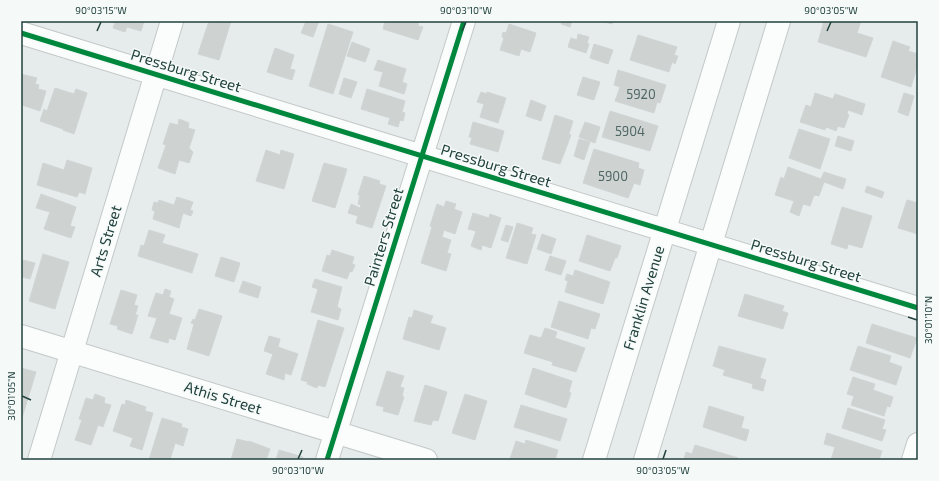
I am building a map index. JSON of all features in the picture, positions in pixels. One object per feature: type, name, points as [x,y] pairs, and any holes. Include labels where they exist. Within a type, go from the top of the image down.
[{"type":"street","name":"Arts Street","points":[[39,460],[172,21]]},
{"type":"street","name":"Painters Street","points":[[327,460],[464,21]]},
{"type":"street","name":"Franklin Avenue","points":[[594,460],[729,21]]},
{"type":"street","points":[[645,460],[779,21]]},
{"type":"street","name":"Pressburg Street","points":[[21,33],[918,308]]},
{"type":"street","name":"Athis Street","points":[[21,336],[426,460]]},
{"type":"street","points":[[913,460],[918,444]]},
{"type":"building","points":[[109,21],[144,21],[141,31],[127,27],[125,32],[113,28],[115,23]]},
{"type":"building","points":[[209,21],[231,21],[219,60],[198,54]]},
{"type":"building","points":[[306,21],[319,21],[313,37],[301,33]]},
{"type":"building","points":[[385,21],[419,21],[418,26],[423,27],[418,40],[383,29]]},
{"type":"building","points":[[562,21],[572,21],[570,27],[561,24]]},
{"type":"building","points":[[602,21],[613,21],[612,24]]},
{"type":"building","points":[[824,21],[861,21],[857,33],[873,38],[866,57],[818,42]]},
{"type":"building","points":[[328,24],[353,32],[333,94],[309,86]]},
{"type":"building","points":[[509,24],[536,33],[530,52],[521,49],[519,56],[500,50],[504,38],[502,37],[503,32],[506,33]]},
{"type":"building","points":[[578,34],[589,37],[587,43],[589,44],[586,53],[568,47],[571,38],[577,40]]},
{"type":"building","points":[[638,35],[677,47],[674,55],[678,56],[675,64],[672,62],[669,72],[630,60]]},
{"type":"building","points":[[893,41],[910,47],[908,51],[918,54],[918,64],[911,87],[881,77]]},
{"type":"building","points":[[352,42],[370,49],[365,62],[347,56]]},
{"type":"building","points":[[594,44],[613,50],[608,64],[590,58]]},
{"type":"building","points":[[275,48],[294,55],[290,69],[295,70],[292,80],[267,72]]},
{"type":"building","points":[[378,60],[406,69],[402,82],[407,84],[404,94],[379,86],[383,72],[374,70]]},
{"type":"building","points":[[618,70],[666,85],[660,103],[657,102],[654,113],[615,101],[620,87],[614,85]]},
{"type":"building","points":[[21,74],[37,78],[35,84],[39,85],[38,89],[46,91],[40,111],[22,105],[21,108]]},
{"type":"building","points":[[583,77],[600,82],[594,100],[577,95]]},
{"type":"building","points":[[344,78],[357,82],[351,98],[339,94]]},
{"type":"building","points":[[55,88],[74,94],[76,89],[87,93],[74,134],[40,121],[44,109],[47,111]]},
{"type":"building","points":[[367,89],[405,101],[402,112],[405,113],[403,121],[400,120],[398,127],[388,124],[390,118],[361,109]]},
{"type":"building","points":[[481,92],[487,94],[487,92],[506,98],[498,123],[480,117],[484,104],[477,102]]},
{"type":"building","points":[[815,93],[833,99],[835,94],[865,104],[862,115],[848,110],[847,114],[849,115],[844,128],[838,126],[836,131],[826,127],[825,130],[800,122],[806,105],[811,107]]},
{"type":"building","points":[[904,93],[914,96],[908,116],[898,112]]},
{"type":"building","points":[[531,100],[546,106],[541,121],[526,116]]},
{"type":"building","points":[[610,111],[658,126],[650,151],[602,137]]},
{"type":"building","points":[[555,115],[573,121],[569,134],[571,135],[560,164],[542,159]]},
{"type":"building","points":[[179,119],[189,123],[188,128],[195,130],[189,148],[193,152],[189,163],[179,160],[175,174],[158,168],[166,145],[163,144],[170,123],[178,125]]},
{"type":"building","points":[[473,122],[504,131],[498,152],[470,144],[472,138],[469,137]]},
{"type":"building","points":[[585,122],[600,127],[595,143],[579,137]]},
{"type":"building","points":[[799,129],[830,139],[820,169],[789,158]]},
{"type":"building","points":[[838,136],[854,141],[851,151],[835,146]]},
{"type":"building","points":[[579,139],[590,142],[584,160],[574,156]]},
{"type":"building","points":[[594,149],[639,163],[638,168],[644,170],[640,185],[634,183],[628,198],[583,183]]},
{"type":"building","points":[[266,150],[280,155],[281,150],[294,154],[284,189],[256,181]]},
{"type":"building","points":[[67,160],[92,168],[85,194],[79,192],[77,197],[37,185],[43,163],[64,170]]},
{"type":"building","points":[[324,163],[347,169],[335,208],[312,201]]},
{"type":"building","points":[[788,167],[821,179],[824,172],[846,179],[843,189],[824,182],[819,196],[814,195],[810,206],[803,204],[799,216],[790,212],[794,201],[775,195],[781,177],[784,179]]},
{"type":"building","points":[[364,176],[380,181],[379,184],[386,186],[372,228],[356,223],[358,216],[348,213],[351,204],[360,208],[361,205],[358,204],[360,195],[358,195]]},
{"type":"building","points":[[867,186],[884,192],[882,198],[865,192]]},
{"type":"building","points":[[41,194],[76,207],[70,226],[75,227],[71,238],[44,229],[50,212],[36,208]]},
{"type":"building","points":[[177,197],[193,202],[190,210],[193,211],[191,216],[183,213],[179,228],[153,219],[155,211],[152,210],[154,202],[158,203],[159,200],[174,205]]},
{"type":"building","points":[[907,200],[918,203],[918,234],[898,228]]},
{"type":"building","points":[[446,201],[456,204],[454,209],[462,212],[455,234],[444,230],[442,237],[451,240],[447,253],[451,254],[446,271],[421,263],[437,204],[444,207]]},
{"type":"building","points":[[842,207],[872,216],[862,248],[848,244],[847,249],[831,244]]},
{"type":"building","points":[[473,213],[489,218],[490,214],[501,218],[491,248],[482,245],[481,250],[471,246],[476,231],[468,229]]},
{"type":"building","points":[[517,223],[533,228],[531,234],[536,235],[527,264],[506,258]]},
{"type":"building","points":[[506,225],[513,227],[508,242],[501,240]]},
{"type":"building","points":[[149,230],[165,235],[162,243],[198,254],[192,273],[138,256],[141,245],[144,246]]},
{"type":"building","points":[[542,234],[556,239],[551,254],[537,249]]},
{"type":"building","points":[[587,235],[621,246],[610,271],[579,261]]},
{"type":"building","points":[[332,250],[354,257],[352,264],[355,265],[352,272],[350,271],[347,279],[322,271],[327,255],[330,256]]},
{"type":"building","points":[[43,254],[69,262],[55,309],[29,301]]},
{"type":"building","points":[[550,256],[566,261],[561,275],[545,270]]},
{"type":"building","points":[[221,257],[240,263],[234,282],[215,276]]},
{"type":"building","points":[[23,260],[35,263],[30,279],[22,277],[21,280],[21,267]]},
{"type":"building","points":[[575,270],[610,282],[603,304],[565,292],[568,281],[565,280],[567,274],[573,276]]},
{"type":"building","points":[[315,279],[342,287],[337,307],[341,309],[338,320],[311,312],[318,289],[312,287]]},
{"type":"building","points":[[243,281],[261,287],[258,298],[239,292]]},
{"type":"building","points":[[165,289],[171,291],[169,297],[174,299],[169,314],[182,318],[175,340],[169,338],[168,343],[150,338],[157,318],[148,316],[156,293],[163,295]]},
{"type":"building","points":[[121,290],[137,295],[134,305],[138,306],[135,315],[138,315],[132,334],[117,329],[118,326],[110,324]]},
{"type":"building","points":[[745,294],[784,306],[782,311],[788,313],[783,329],[738,316]]},
{"type":"building","points":[[559,301],[600,314],[595,329],[591,328],[588,339],[551,327]]},
{"type":"building","points":[[199,309],[222,316],[209,356],[187,349],[194,324],[191,323],[193,319],[195,320]]},
{"type":"building","points":[[414,310],[433,316],[430,323],[446,328],[439,350],[403,339],[409,317],[412,318]]},
{"type":"building","points":[[318,320],[344,328],[325,387],[318,385],[317,388],[307,384],[308,382],[301,380]]},
{"type":"building","points":[[872,324],[917,338],[910,358],[866,343]]},
{"type":"building","points":[[545,328],[557,332],[555,338],[585,348],[576,372],[552,365],[553,362],[524,353],[530,335],[541,338]]},
{"type":"building","points":[[269,336],[280,339],[278,347],[298,354],[291,375],[285,373],[284,380],[266,374],[273,354],[264,351]]},
{"type":"building","points":[[719,346],[766,359],[760,378],[766,380],[763,391],[752,388],[753,384],[723,375],[725,370],[713,366]]},
{"type":"building","points":[[858,346],[891,356],[889,362],[902,367],[896,385],[850,370]]},
{"type":"building","points":[[21,368],[36,372],[21,421]]},
{"type":"building","points":[[533,368],[572,381],[569,392],[571,393],[566,408],[525,394]]},
{"type":"building","points":[[387,371],[404,376],[400,387],[404,388],[402,396],[404,397],[398,415],[383,411],[384,407],[376,405]]},
{"type":"building","points":[[853,377],[875,384],[873,390],[893,397],[890,407],[887,406],[884,416],[851,405],[854,396],[847,394]]},
{"type":"building","points":[[425,385],[447,392],[438,421],[433,420],[431,425],[414,421]]},
{"type":"building","points":[[95,394],[105,398],[104,403],[111,405],[103,427],[98,425],[91,445],[75,440],[82,420],[79,419],[86,398],[93,400]]},
{"type":"building","points":[[465,394],[487,401],[475,440],[452,433]]},
{"type":"building","points":[[126,400],[146,407],[145,411],[153,413],[142,450],[130,446],[133,438],[113,431],[122,404],[125,405]]},
{"type":"building","points":[[521,405],[567,419],[560,441],[514,427]]},
{"type":"building","points":[[709,406],[744,417],[741,428],[749,430],[746,441],[703,427]]},
{"type":"building","points":[[848,408],[885,420],[882,429],[886,430],[882,441],[842,428]]},
{"type":"building","points":[[162,418],[182,424],[181,427],[188,429],[183,446],[175,443],[170,460],[149,460]]},
{"type":"building","points":[[827,433],[882,451],[879,460],[831,460],[835,447],[824,444]]},
{"type":"building","points":[[237,439],[249,441],[270,449],[266,460],[231,460]]},
{"type":"building","points":[[526,440],[558,450],[555,460],[510,459],[516,441],[525,444]]},
{"type":"building","points":[[695,445],[738,458],[737,460],[684,459],[686,452],[692,454]]},
{"type":"building","points":[[279,450],[303,457],[302,460],[276,460]]},
{"type":"cycle path","points":[[327,460],[464,21]]},
{"type":"cycle path","points":[[21,33],[918,308]]}]
